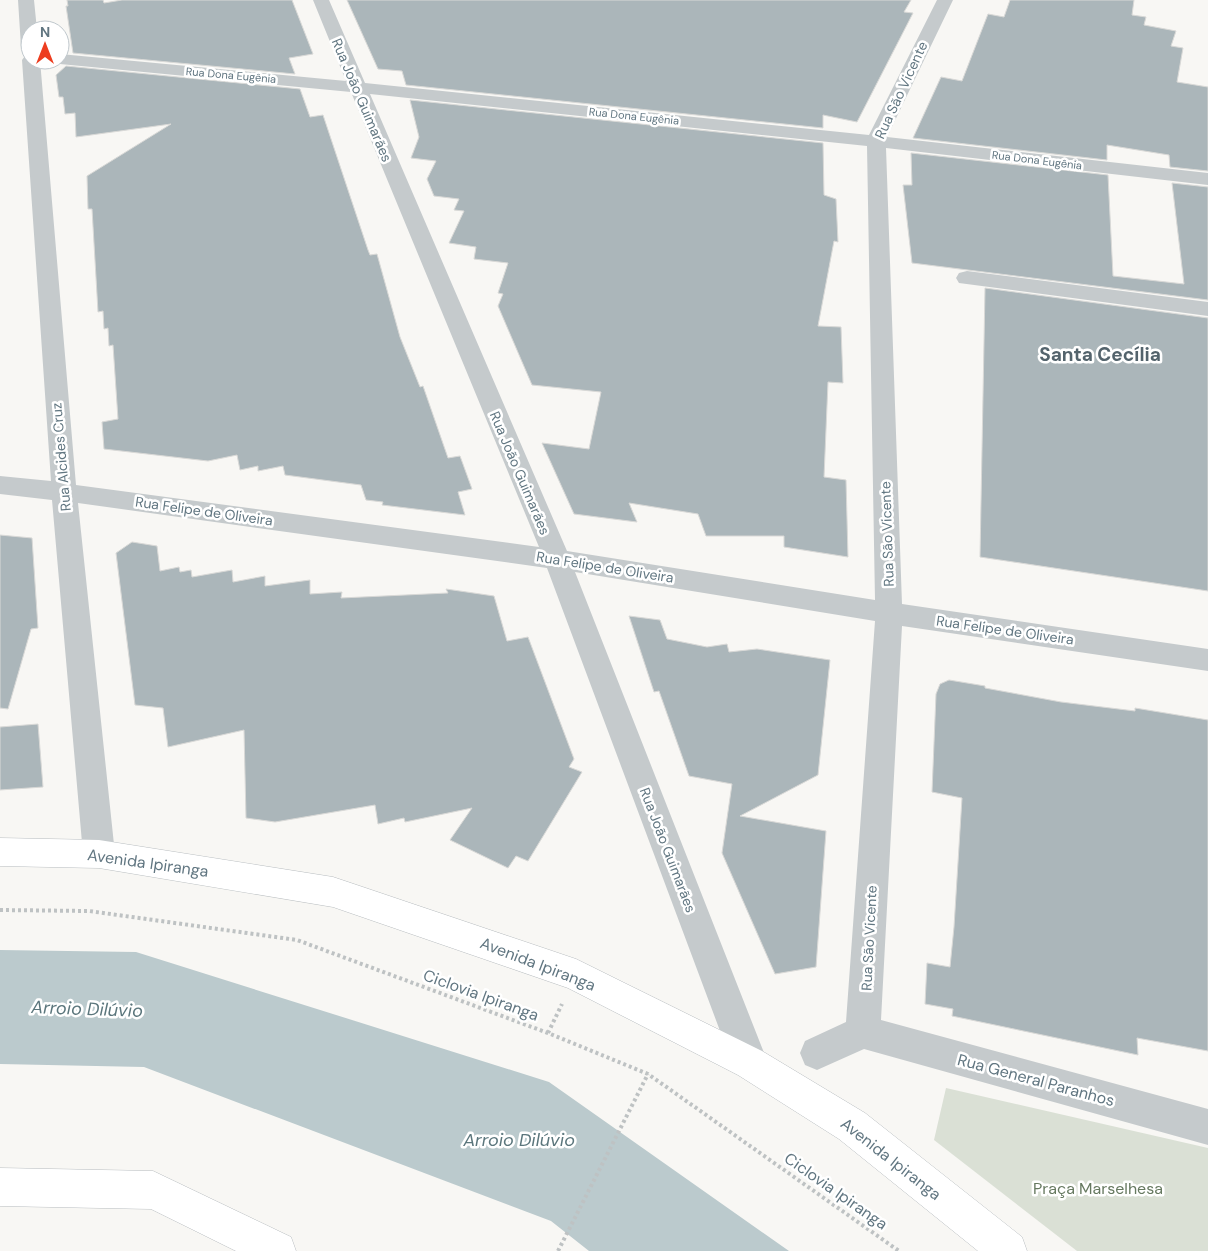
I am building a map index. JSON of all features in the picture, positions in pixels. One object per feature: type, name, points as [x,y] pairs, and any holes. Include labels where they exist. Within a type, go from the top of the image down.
[{"type":"main road","name":"Avenida Ipiranga","points":[[0,852],[99,854],[333,892],[576,975],[750,1063],[852,1126],[1008,1251]]},
{"type":"main road","points":[[0,1187],[152,1190],[277,1251]]},
{"type":"street","points":[[26,0],[28,20]]},
{"type":"street","name":"Rua João Guimarães","points":[[321,0],[557,559],[750,1063]]},
{"type":"street","name":"Rua São Vicente","points":[[863,1032],[889,613],[876,141],[945,0]]},
{"type":"street","name":"Rua Dona Eugênia","points":[[70,60],[356,86],[876,141],[1208,179]]},
{"type":"street","name":"Rua Alcides Cruz","points":[[32,70],[64,492],[99,854]]},
{"type":"street","points":[[967,278],[1208,309]]},
{"type":"street","name":"Rua Felipe de Oliveira","points":[[0,486],[64,492],[557,559],[889,613],[1208,660]]},
{"type":"street","points":[[817,1053],[863,1032]]},
{"type":"street","name":"Rua General Paranhos","points":[[863,1032],[1208,1127]]},
{"type":"path","name":"Ciclovia Ipiranga","points":[[0,910],[89,912],[297,940],[548,1033],[648,1074],[899,1251]]},
{"type":"path","points":[[558,1251],[648,1074]]},
{"type":"green space","name":"Praça Marselhesa","points":[[946,1088],[1208,1148],[1208,1251],[1077,1251],[934,1140]]},
{"type":"water","name":"Arroio Dilúvio","points":[[0,950],[136,952],[549,1082],[789,1251],[589,1251],[551,1221],[144,1067],[0,1064]]},
{"type":"building","points":[[67,0],[103,0],[104,3],[122,0],[292,0],[313,54],[289,58],[295,74],[73,53],[70,20],[68,20],[66,6],[68,6]]},
{"type":"building","points":[[347,0],[911,0],[904,12],[913,13],[857,122],[823,115],[823,128],[406,85],[402,71],[378,69]]},
{"type":"building","points":[[1010,0],[1134,0],[1132,15],[1146,17],[1144,25],[1176,31],[1171,46],[1183,48],[1177,82],[1208,87],[1208,171],[1170,167],[1169,155],[1107,145],[1107,160],[913,138],[941,77],[962,81],[988,14],[1004,17]]},
{"type":"building","points":[[70,66],[300,89],[310,117],[323,115],[368,250],[370,255],[377,254],[400,337],[420,387],[423,386],[448,458],[460,456],[472,489],[458,492],[465,515],[382,505],[383,502],[366,500],[361,485],[285,475],[283,466],[258,471],[258,466],[240,470],[237,455],[208,461],[104,449],[102,422],[118,419],[113,345],[109,346],[108,328],[104,329],[103,311],[98,312],[92,209],[88,209],[87,176],[171,124],[76,137],[75,113],[65,114],[63,97],[59,97],[56,75],[62,70],[70,70]]},
{"type":"building","points":[[410,100],[823,143],[824,195],[836,199],[838,242],[834,241],[818,326],[841,327],[843,383],[828,382],[824,477],[846,480],[848,557],[784,547],[784,536],[706,536],[698,514],[629,503],[637,522],[574,514],[542,443],[589,449],[601,392],[532,385],[498,306],[503,294],[498,293],[508,263],[474,259],[476,247],[449,243],[464,211],[454,210],[459,199],[434,196],[427,179],[436,161],[411,158],[419,137]]},
{"type":"building","points":[[911,153],[1108,175],[1113,276],[1184,284],[1172,183],[1208,187],[1208,300],[912,263],[903,185],[912,185]]},
{"type":"building","points":[[985,288],[1208,318],[1208,591],[980,557]]},
{"type":"building","points":[[0,535],[32,538],[38,628],[31,629],[8,709],[0,708]]},
{"type":"building","points":[[132,542],[157,546],[160,571],[179,567],[180,572],[191,570],[192,577],[232,570],[233,582],[265,576],[265,586],[310,580],[310,594],[342,592],[341,598],[448,593],[446,589],[494,596],[507,641],[528,637],[574,759],[569,767],[582,772],[528,861],[516,856],[508,868],[450,840],[472,808],[405,822],[404,818],[378,824],[375,805],[275,822],[246,818],[244,730],[168,747],[163,708],[135,705],[116,553]]},
{"type":"building","points":[[629,616],[660,620],[667,639],[707,647],[727,644],[729,652],[757,649],[830,660],[818,775],[740,816],[826,831],[816,967],[775,974],[722,853],[732,784],[689,776],[659,691],[654,692]]},
{"type":"building","points":[[949,680],[1061,702],[1135,711],[1135,708],[1208,720],[1208,1051],[1137,1038],[1138,1055],[952,1016],[953,1009],[925,1004],[927,963],[950,967],[954,927],[962,798],[932,792],[936,694],[940,684]]},
{"type":"building","points":[[38,724],[43,787],[0,790],[0,727]]},
{"type":"district","name":"Santa Cecília","points":[[1100,354]]}]
